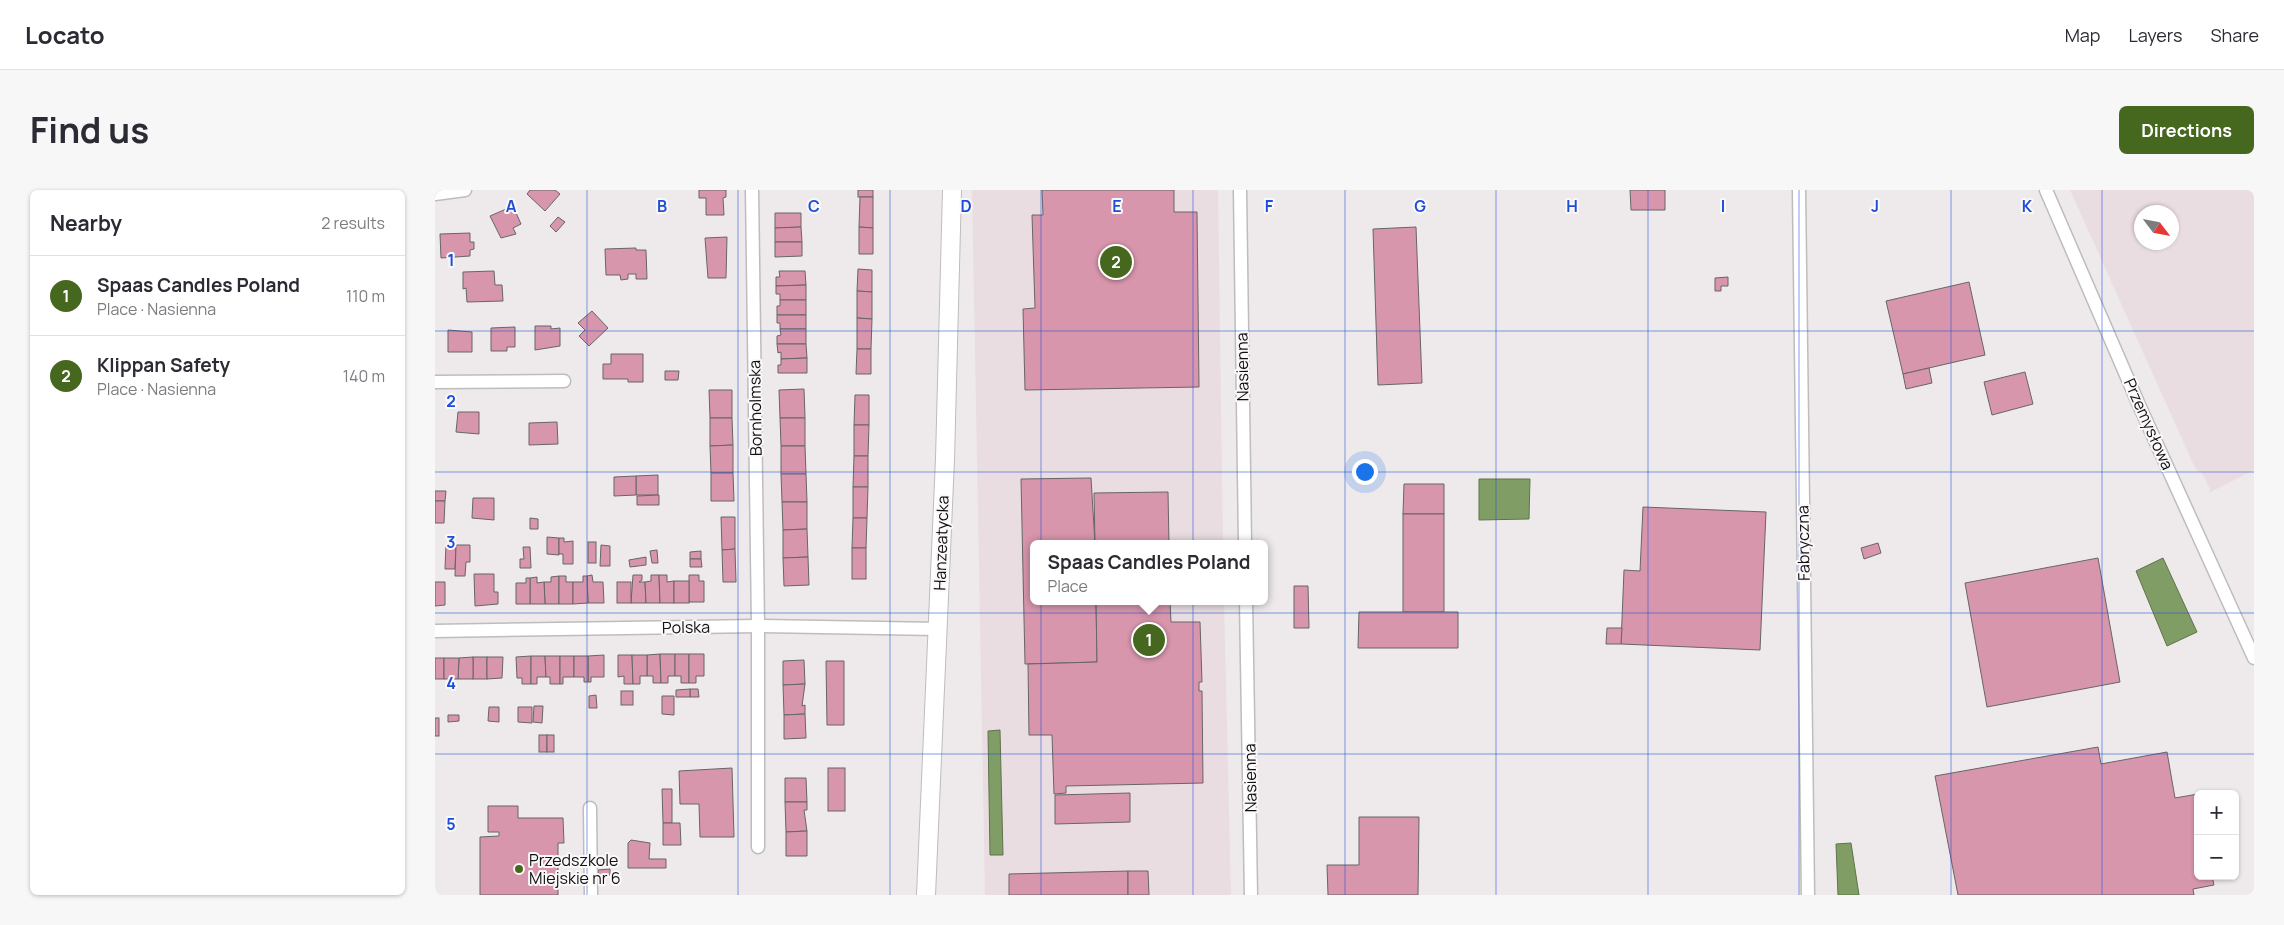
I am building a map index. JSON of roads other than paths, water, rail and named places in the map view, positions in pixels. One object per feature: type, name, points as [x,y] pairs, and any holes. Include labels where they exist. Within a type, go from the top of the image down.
[{"type":"street","points":[[435,194],[465,190]]},
{"type":"street","name":"Bornholmska","points":[[752,190],[758,626],[758,847]]},
{"type":"street","name":"Hanzeatycka","points":[[926,895],[950,310],[952,190]]},
{"type":"street","name":"Nasienna","points":[[1240,190],[1245,540]]},
{"type":"street","name":"Fabryczna","points":[[1799,190],[1808,895]]},
{"type":"street","name":"Przemysłowa","points":[[2046,190],[2139,405],[2254,658]]},
{"type":"street","points":[[435,382],[565,381]]},
{"type":"street","name":"Nasienna","points":[[1246,605],[1251,895]]},
{"type":"street","name":"Polska","points":[[435,631],[758,626],[938,629]]},
{"type":"street","points":[[590,808],[591,895]]},
{"type":"place","name":"Klippan Safety","points":[[1116,262]]},
{"type":"place","name":"Spaas Candles Poland","points":[[1149,640]]},
{"type":"place","name":"Przedszkole Miejskie nr 6","points":[[519,869]]}]
